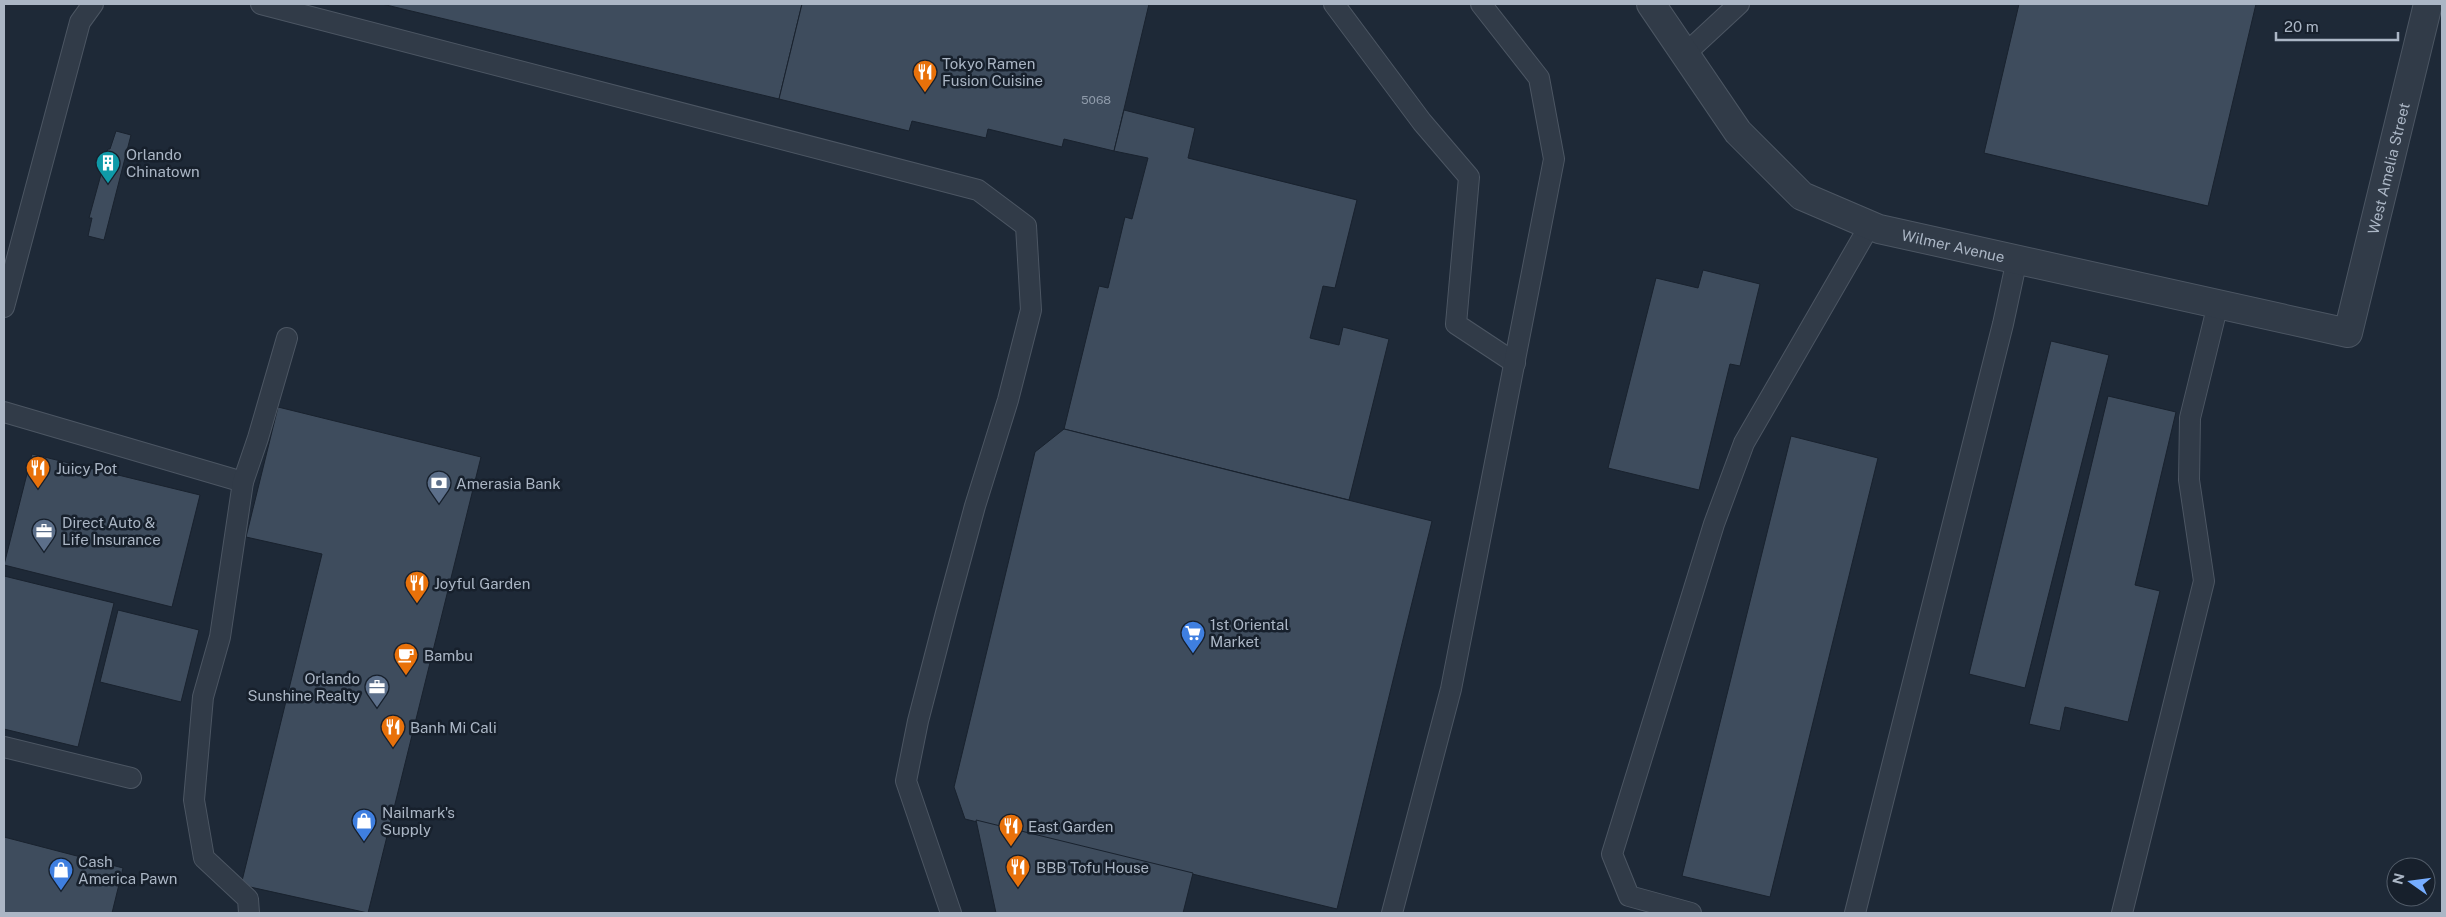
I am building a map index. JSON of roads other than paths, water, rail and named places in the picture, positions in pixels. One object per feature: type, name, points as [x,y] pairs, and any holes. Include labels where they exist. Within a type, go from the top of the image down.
[{"type":"street","name":"Wilmer Avenue","points":[[1651,4],[1738,132],[1802,196],[1879,229],[2348,332]]},
{"type":"street","name":"West Amelia Street","points":[[2348,332],[2428,4]]},
{"type":"lane","points":[[4,307],[80,22],[92,4]]},
{"type":"lane","points":[[261,4],[978,190],[1026,226],[1030,310],[1008,400],[975,506],[946,613],[918,720],[906,781],[951,913]]},
{"type":"lane","points":[[1334,4],[1422,122],[1469,177],[1456,324],[1515,363]]},
{"type":"lane","points":[[1392,913],[1452,689],[1554,159],[1539,78],[1481,4]]},
{"type":"lane","points":[[1685,54],[1739,4]]},
{"type":"lane","points":[[1691,913],[1629,896],[1612,854],[1711,534],[1744,443],[1870,225]]},
{"type":"lane","points":[[1855,913],[2000,334],[2017,259]]},
{"type":"lane","points":[[2122,913],[2204,581],[2189,480],[2190,418],[2218,304]]},
{"type":"lane","points":[[249,913],[248,899],[204,858],[194,800],[203,697],[220,637],[243,482],[287,338]]},
{"type":"lane","points":[[4,412],[243,482]]},
{"type":"lane","points":[[4,747],[131,778]]},
{"type":"place","name":"Tokyo Ramen Fusion Cuisine","points":[[925,93]]},
{"type":"place","name":"Orlando Chinatown","points":[[108,184]]},
{"type":"place","name":"Juicy Pot","points":[[38,489]]},
{"type":"place","name":"Amerasia Bank","points":[[439,504]]},
{"type":"place","name":"Direct Auto & Life Insurance","points":[[44,552]]},
{"type":"place","name":"Joyful Garden","points":[[417,604]]},
{"type":"place","name":"1st Oriental Market","points":[[1193,654]]},
{"type":"place","name":"Bambu","points":[[406,676]]},
{"type":"place","name":"Orlando Sunshine Realty","points":[[377,708]]},
{"type":"place","name":"Banh Mi Cali","points":[[393,748]]},
{"type":"place","name":"Nailmark's Supply","points":[[364,842]]},
{"type":"place","name":"East Garden","points":[[1011,847]]},
{"type":"place","name":"BBB Tofu House","points":[[1018,888]]},
{"type":"place","name":"Cash America Pawn","points":[[61,891]]}]
